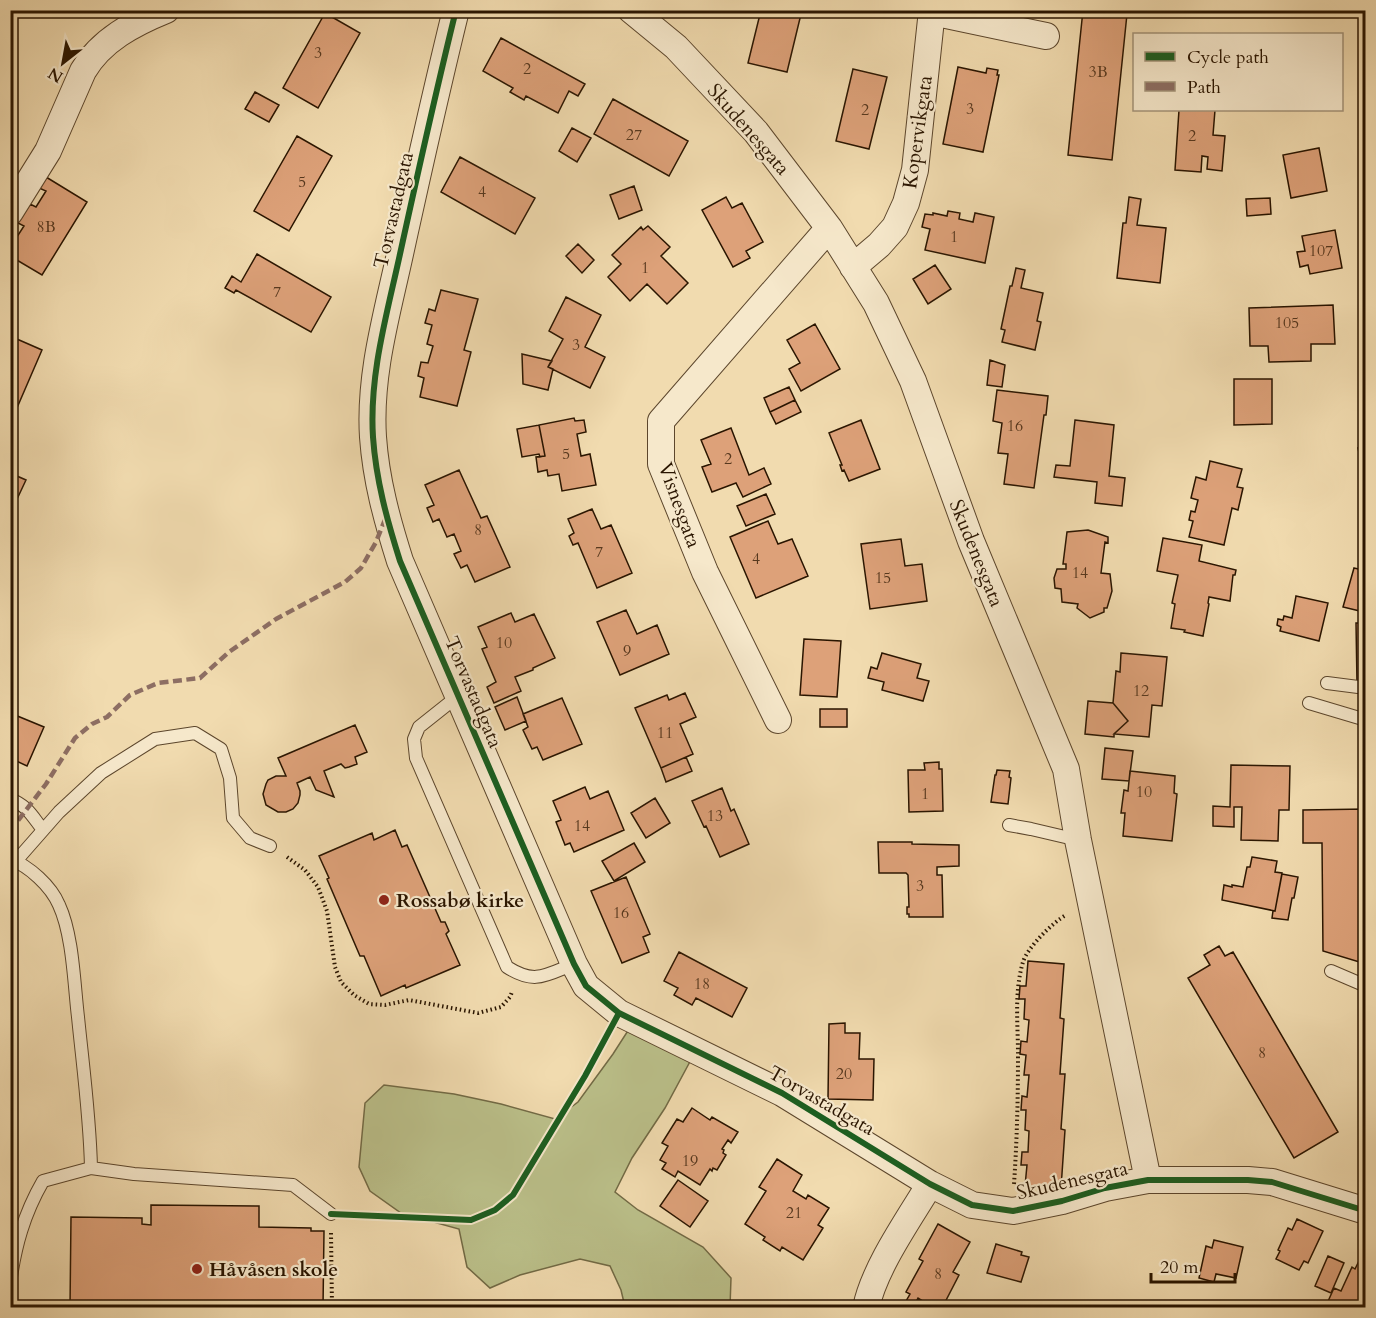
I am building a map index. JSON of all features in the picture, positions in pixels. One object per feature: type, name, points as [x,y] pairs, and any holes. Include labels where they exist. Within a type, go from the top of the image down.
[{"type":"street","points":[[10,212],[48,150],[88,61],[116,36],[166,10]]},
{"type":"street","name":"Torvastadgata","points":[[456,10],[379,346],[373,394],[373,436],[378,479],[386,517],[400,561],[574,964],[586,986],[619,1012],[782,1093],[930,1184]]},
{"type":"street","name":"Skudenesgata","points":[[631,10],[676,47],[756,132],[829,228],[876,303],[913,381],[971,541],[1066,769],[1090,902],[1148,1180]]},
{"type":"street","name":"Kopervikgata","points":[[854,267],[895,227],[906,203],[915,170],[932,11],[1046,36]]},
{"type":"street","name":"Visnesgata","points":[[778,720],[705,572],[661,464],[661,421],[829,228]]},
{"type":"street","name":"Skudenesgata","points":[[930,1184],[972,1205],[1012,1211],[1148,1180],[1248,1180],[1272,1182],[1365,1211]]},
{"type":"street","points":[[866,1308],[875,1279],[930,1184]]},
{"type":"lane","points":[[1327,682],[1365,688]]},
{"type":"lane","points":[[458,696],[419,727],[414,739],[416,758],[507,967],[520,975],[539,978],[574,964]]},
{"type":"lane","points":[[1309,704],[1365,720]]},
{"type":"lane","points":[[91,1168],[91,1146],[81,1047],[66,922],[58,902],[39,876],[13,860],[101,773],[155,739],[195,733],[221,749],[230,778],[233,818],[250,838],[270,846]]},
{"type":"lane","points":[[10,799],[28,809],[43,830]]},
{"type":"lane","points":[[1009,825],[1078,840]]},
{"type":"lane","points":[[1331,971],[1365,986]]},
{"type":"lane","points":[[10,1284],[22,1227],[32,1200],[43,1181],[91,1168],[134,1174],[293,1185],[331,1214]]},
{"type":"path","points":[[270,846],[305,870],[318,887],[327,911],[335,968],[341,982],[354,995],[369,1004],[385,1005],[409,1000],[478,1013],[501,1007],[510,997],[520,975]]},
{"type":"path","points":[[1012,1211],[1018,1129],[1018,986],[1023,959],[1057,920],[1090,902]]},
{"type":"path","points":[[331,1214],[332,1308]]},
{"type":"green space","points":[[640,1012],[693,1056],[665,1108],[632,1158],[615,1192],[638,1210],[703,1247],[731,1278],[730,1307],[625,1307],[621,1290],[610,1266],[580,1259],[520,1275],[490,1288],[467,1267],[459,1229],[401,1213],[370,1191],[359,1167],[365,1103],[384,1085],[454,1094],[555,1119],[578,1102]]},
{"type":"building","points":[[761,10],[802,10],[787,72],[748,63]]},
{"type":"building","points":[[1083,10],[1127,14],[1112,160],[1068,155]]},
{"type":"building","points":[[325,13],[360,33],[318,108],[283,88]]},
{"type":"building","points":[[501,38],[585,84],[578,96],[569,91],[558,113],[526,96],[524,100],[510,92],[513,88],[483,71]]},
{"type":"building","points":[[958,67],[986,73],[987,68],[998,70],[997,75],[999,75],[983,152],[943,144]]},
{"type":"building","points":[[853,69],[887,77],[869,149],[836,141]]},
{"type":"building","points":[[255,92],[279,105],[269,122],[245,109]]},
{"type":"building","points":[[613,99],[688,141],[669,176],[594,134]]},
{"type":"building","points":[[1179,111],[1215,111],[1213,135],[1225,136],[1222,171],[1207,169],[1208,157],[1202,156],[1201,172],[1175,170]]},
{"type":"building","points":[[572,128],[591,138],[577,162],[559,151]]},
{"type":"building","points":[[297,136],[332,156],[289,231],[254,211]]},
{"type":"building","points":[[1319,148],[1327,191],[1291,198],[1283,155]]},
{"type":"building","points":[[460,157],[535,198],[515,234],[441,192]]},
{"type":"building","points":[[46,177],[87,202],[42,275],[10,256],[10,241],[13,243],[24,226],[18,223],[30,204],[36,207],[46,191],[39,188]]},
{"type":"building","points":[[634,186],[642,210],[619,219],[610,195]]},
{"type":"building","points":[[726,197],[732,208],[742,203],[763,242],[746,251],[750,258],[733,267],[702,210]]},
{"type":"building","points":[[1129,197],[1141,199],[1137,225],[1166,228],[1160,283],[1117,278],[1123,223],[1126,223]]},
{"type":"building","points":[[1270,198],[1271,214],[1247,216],[1246,199]]},
{"type":"building","points":[[948,211],[960,213],[959,219],[973,222],[975,213],[994,217],[985,263],[925,250],[930,229],[922,227],[925,214],[947,216]]},
{"type":"building","points":[[648,226],[670,247],[661,256],[688,283],[667,304],[647,284],[630,301],[608,277],[621,264],[612,255],[641,227],[643,230]]},
{"type":"building","points":[[1335,230],[1342,268],[1310,274],[1308,265],[1300,267],[1297,252],[1305,251],[1302,236]]},
{"type":"building","points":[[578,244],[594,260],[582,273],[566,256]]},
{"type":"building","points":[[257,254],[331,297],[311,332],[236,290],[234,293],[225,288],[232,276],[241,282]]},
{"type":"building","points":[[935,265],[951,289],[928,304],[913,279]]},
{"type":"building","points":[[1016,268],[1025,270],[1021,288],[1043,293],[1037,321],[1041,322],[1035,350],[1002,342],[1005,330],[1001,329]]},
{"type":"building","points":[[441,290],[478,299],[464,350],[471,352],[457,406],[420,397],[424,378],[418,376],[421,362],[428,363],[433,346],[427,344],[432,325],[425,323],[429,309],[435,311]]},
{"type":"building","points":[[566,297],[601,315],[585,347],[605,357],[590,388],[548,367],[563,339],[549,331]]},
{"type":"building","points":[[1333,305],[1335,344],[1311,344],[1311,361],[1269,362],[1268,346],[1250,346],[1249,308]]},
{"type":"building","points":[[815,324],[840,369],[801,391],[789,369],[800,363],[787,340]]},
{"type":"building","points":[[10,336],[42,350],[13,417],[10,416]]},
{"type":"building","points":[[522,354],[552,361],[548,367],[553,369],[548,390],[523,384]]},
{"type":"building","points":[[990,360],[1005,365],[1002,387],[987,385]]},
{"type":"building","points":[[1234,379],[1272,379],[1272,424],[1234,425]]},
{"type":"building","points":[[789,387],[795,400],[770,412],[764,398]]},
{"type":"building","points":[[997,390],[1048,396],[1034,488],[1004,484],[1008,454],[998,453],[1002,423],[993,421]]},
{"type":"building","points":[[795,400],[801,412],[776,424],[770,412]]},
{"type":"building","points":[[574,418],[575,421],[584,420],[586,432],[577,434],[581,456],[590,454],[596,485],[562,491],[559,474],[548,476],[547,470],[538,472],[536,457],[545,456],[539,425]]},
{"type":"building","points":[[861,420],[880,469],[849,481],[844,470],[842,471],[840,465],[842,465],[829,433]]},
{"type":"building","points":[[1075,420],[1114,425],[1109,476],[1125,478],[1122,506],[1095,503],[1097,482],[1054,477],[1056,465],[1070,466]]},
{"type":"building","points":[[539,425],[545,456],[540,457],[539,454],[522,457],[517,429]]},
{"type":"building","points":[[731,428],[749,475],[764,468],[771,484],[743,497],[736,483],[712,492],[702,467],[711,464],[701,440]]},
{"type":"building","points":[[1366,447],[1366,487],[1358,448]]},
{"type":"building","points":[[1210,461],[1242,469],[1237,487],[1243,488],[1238,510],[1232,508],[1224,545],[1189,537],[1193,521],[1189,520],[1191,511],[1195,512],[1198,500],[1191,498],[1196,477],[1206,480]]},
{"type":"building","points":[[459,470],[481,518],[487,516],[510,567],[475,582],[467,565],[461,568],[454,554],[461,551],[454,534],[447,537],[439,519],[433,522],[427,508],[434,505],[425,485]]},
{"type":"building","points":[[10,473],[26,480],[10,514]]},
{"type":"building","points":[[766,494],[775,514],[746,526],[737,506]]},
{"type":"building","points":[[592,509],[601,529],[611,525],[632,573],[597,588],[578,543],[573,545],[569,536],[574,533],[568,519]]},
{"type":"building","points":[[768,521],[778,544],[792,539],[808,576],[756,598],[730,537]]},
{"type":"building","points":[[1088,530],[1108,537],[1108,543],[1105,542],[1101,573],[1110,574],[1112,591],[1104,612],[1090,618],[1077,608],[1078,604],[1062,602],[1061,589],[1055,588],[1054,578],[1057,569],[1066,569],[1066,564],[1063,564],[1067,532]]},
{"type":"building","points":[[1163,538],[1202,545],[1199,561],[1236,570],[1233,575],[1230,601],[1209,597],[1203,636],[1171,628],[1175,604],[1172,603],[1178,575],[1157,571]]},
{"type":"building","points":[[901,539],[905,566],[922,564],[927,601],[870,609],[861,544]]},
{"type":"building","points":[[1354,568],[1363,570],[1360,583],[1366,584],[1364,612],[1343,607]]},
{"type":"building","points":[[1296,596],[1328,603],[1319,641],[1280,631],[1281,627],[1277,625],[1278,619],[1283,620],[1284,616],[1292,618]]},
{"type":"building","points":[[626,610],[637,634],[657,625],[669,654],[620,675],[597,622]]},
{"type":"building","points":[[511,613],[515,622],[534,614],[555,658],[515,677],[521,691],[494,703],[487,687],[496,682],[482,649],[487,647],[478,627]]},
{"type":"building","points":[[1356,623],[1366,623],[1366,683],[1357,683]]},
{"type":"building","points":[[804,639],[841,641],[837,697],[800,695]]},
{"type":"building","points":[[882,653],[921,664],[917,678],[929,681],[923,701],[882,690],[884,682],[868,678],[871,667],[877,669]]},
{"type":"building","points":[[1121,653],[1167,657],[1162,706],[1152,705],[1149,737],[1114,734],[1128,721],[1113,703],[1116,671],[1120,672]]},
{"type":"building","points":[[685,693],[696,717],[680,724],[693,754],[661,768],[635,708],[667,695],[669,700]]},
{"type":"building","points":[[517,697],[526,721],[505,730],[495,707]]},
{"type":"building","points":[[562,698],[582,744],[543,760],[537,747],[532,749],[523,730],[528,727],[523,714]]},
{"type":"building","points":[[1088,701],[1113,703],[1128,721],[1114,734],[1114,737],[1085,734]]},
{"type":"building","points":[[820,709],[847,709],[847,727],[820,727]]},
{"type":"building","points":[[10,710],[16,712],[15,715],[44,727],[27,766],[10,758]]},
{"type":"building","points":[[355,725],[367,752],[355,757],[357,764],[345,768],[341,764],[324,771],[334,797],[316,790],[310,777],[297,783],[300,795],[293,809],[278,812],[266,805],[263,794],[268,780],[276,776],[286,776],[278,758]]},
{"type":"building","points":[[1105,748],[1133,751],[1129,781],[1102,779]]},
{"type":"building","points":[[686,757],[692,771],[666,782],[661,768]]},
{"type":"building","points":[[939,762],[939,769],[942,769],[943,811],[909,812],[908,770],[925,770],[924,763]]},
{"type":"building","points":[[1231,765],[1290,766],[1289,810],[1279,810],[1278,841],[1241,840],[1242,807],[1234,807],[1234,827],[1213,826],[1213,806],[1230,807]]},
{"type":"building","points":[[997,770],[1010,771],[1008,804],[991,802]]},
{"type":"building","points":[[1130,771],[1175,776],[1174,793],[1177,794],[1172,841],[1123,836],[1125,813],[1121,813],[1124,790],[1128,791]]},
{"type":"building","points":[[585,787],[590,799],[608,791],[624,830],[574,852],[570,843],[565,845],[556,822],[561,820],[553,801]]},
{"type":"building","points":[[722,788],[731,811],[734,809],[749,844],[720,857],[692,801]]},
{"type":"building","points":[[655,798],[670,823],[646,838],[631,813]]},
{"type":"building","points":[[1366,809],[1366,964],[1323,951],[1322,843],[1303,843],[1303,810]]},
{"type":"building","name":"Rossabø kirke","points":[[395,830],[402,847],[407,845],[441,922],[445,922],[449,931],[446,934],[460,965],[381,996],[364,956],[360,956],[319,856],[372,833],[374,840]]},
{"type":"building","points":[[878,842],[959,845],[959,866],[937,867],[937,875],[942,875],[943,917],[909,917],[907,914],[907,907],[909,907],[908,875],[906,873],[879,873]]},
{"type":"building","points":[[634,843],[645,862],[614,881],[602,861]]},
{"type":"building","points":[[1252,857],[1277,861],[1275,872],[1282,873],[1275,911],[1222,900],[1224,885],[1243,887],[1247,867],[1250,867]]},
{"type":"building","points":[[1282,874],[1298,877],[1288,920],[1272,918]]},
{"type":"building","points":[[626,877],[650,934],[643,937],[649,952],[622,963],[591,891]]},
{"type":"building","points":[[1219,946],[1225,956],[1233,952],[1338,1132],[1294,1158],[1188,978],[1210,965],[1204,955]]},
{"type":"building","points":[[679,952],[747,988],[732,1017],[696,998],[692,1005],[674,995],[678,988],[664,981]]},
{"type":"building","points":[[1028,961],[1064,964],[1060,1018],[1064,1019],[1060,1074],[1065,1074],[1061,1129],[1065,1130],[1061,1188],[1025,1186],[1027,1165],[1021,1165],[1022,1152],[1028,1152],[1029,1131],[1025,1130],[1026,1110],[1021,1110],[1022,1096],[1027,1097],[1029,1075],[1024,1075],[1026,1055],[1020,1054],[1021,1041],[1027,1042],[1029,1020],[1024,1019],[1025,999],[1019,999],[1020,986],[1026,986]]},
{"type":"building","points":[[845,1023],[845,1033],[860,1033],[859,1059],[874,1059],[873,1100],[828,1099],[829,1024]]},
{"type":"building","points":[[692,1108],[710,1120],[712,1117],[738,1132],[731,1143],[728,1140],[722,1149],[726,1155],[717,1170],[710,1169],[700,1185],[678,1171],[675,1177],[662,1169],[666,1163],[660,1160],[668,1146],[662,1143],[677,1119],[683,1122]]},
{"type":"building","points":[[777,1159],[802,1175],[793,1191],[806,1199],[808,1195],[829,1208],[818,1225],[823,1228],[803,1260],[782,1247],[780,1251],[763,1240],[765,1237],[745,1224],[766,1191],[759,1187]]},
{"type":"building","points":[[678,1180],[708,1201],[690,1227],[660,1206]]},
{"type":"building","name":"Håvåsen skole","points":[[151,1205],[259,1206],[259,1227],[311,1228],[311,1231],[324,1231],[323,1308],[70,1308],[71,1217],[142,1218],[142,1224],[151,1225]]},
{"type":"building","points":[[1297,1219],[1323,1231],[1308,1263],[1304,1261],[1299,1270],[1276,1259],[1288,1228],[1292,1230]]},
{"type":"building","points":[[938,1224],[970,1242],[953,1272],[959,1275],[942,1308],[934,1308],[918,1298],[913,1308],[902,1308],[910,1294],[906,1292],[923,1261],[919,1259]]},
{"type":"building","points":[[1214,1240],[1243,1247],[1236,1278],[1216,1274],[1214,1282],[1199,1278],[1206,1246],[1212,1248]]},
{"type":"building","points":[[996,1244],[1022,1252],[1021,1255],[1029,1257],[1021,1282],[987,1273]]},
{"type":"building","points":[[1328,1256],[1344,1263],[1331,1293],[1315,1286]]},
{"type":"building","points":[[1359,1261],[1366,1264],[1366,1308],[1325,1308],[1334,1288],[1341,1291],[1352,1267],[1355,1269]]},
{"type":"marked path","points":[[10,831],[46,784],[75,738],[92,724],[107,717],[130,695],[158,683],[200,678],[229,652],[276,619],[345,582],[361,568],[376,542],[386,517]]},
{"type":"cycle path","points":[[456,10],[380,345],[372,414],[374,453],[383,500],[400,561],[574,964],[586,986],[619,1013],[782,1093],[930,1184],[972,1205],[1013,1211],[1062,1201],[1105,1188],[1148,1180],[1248,1180],[1272,1182],[1366,1211]]},
{"type":"cycle path","points":[[331,1214],[471,1220],[495,1210],[513,1195],[585,1076],[619,1013]]},
{"type":"place","name":"Rossabø kirke","points":[[384,900]]},
{"type":"place","name":"Håvåsen skole","points":[[197,1269]]}]
